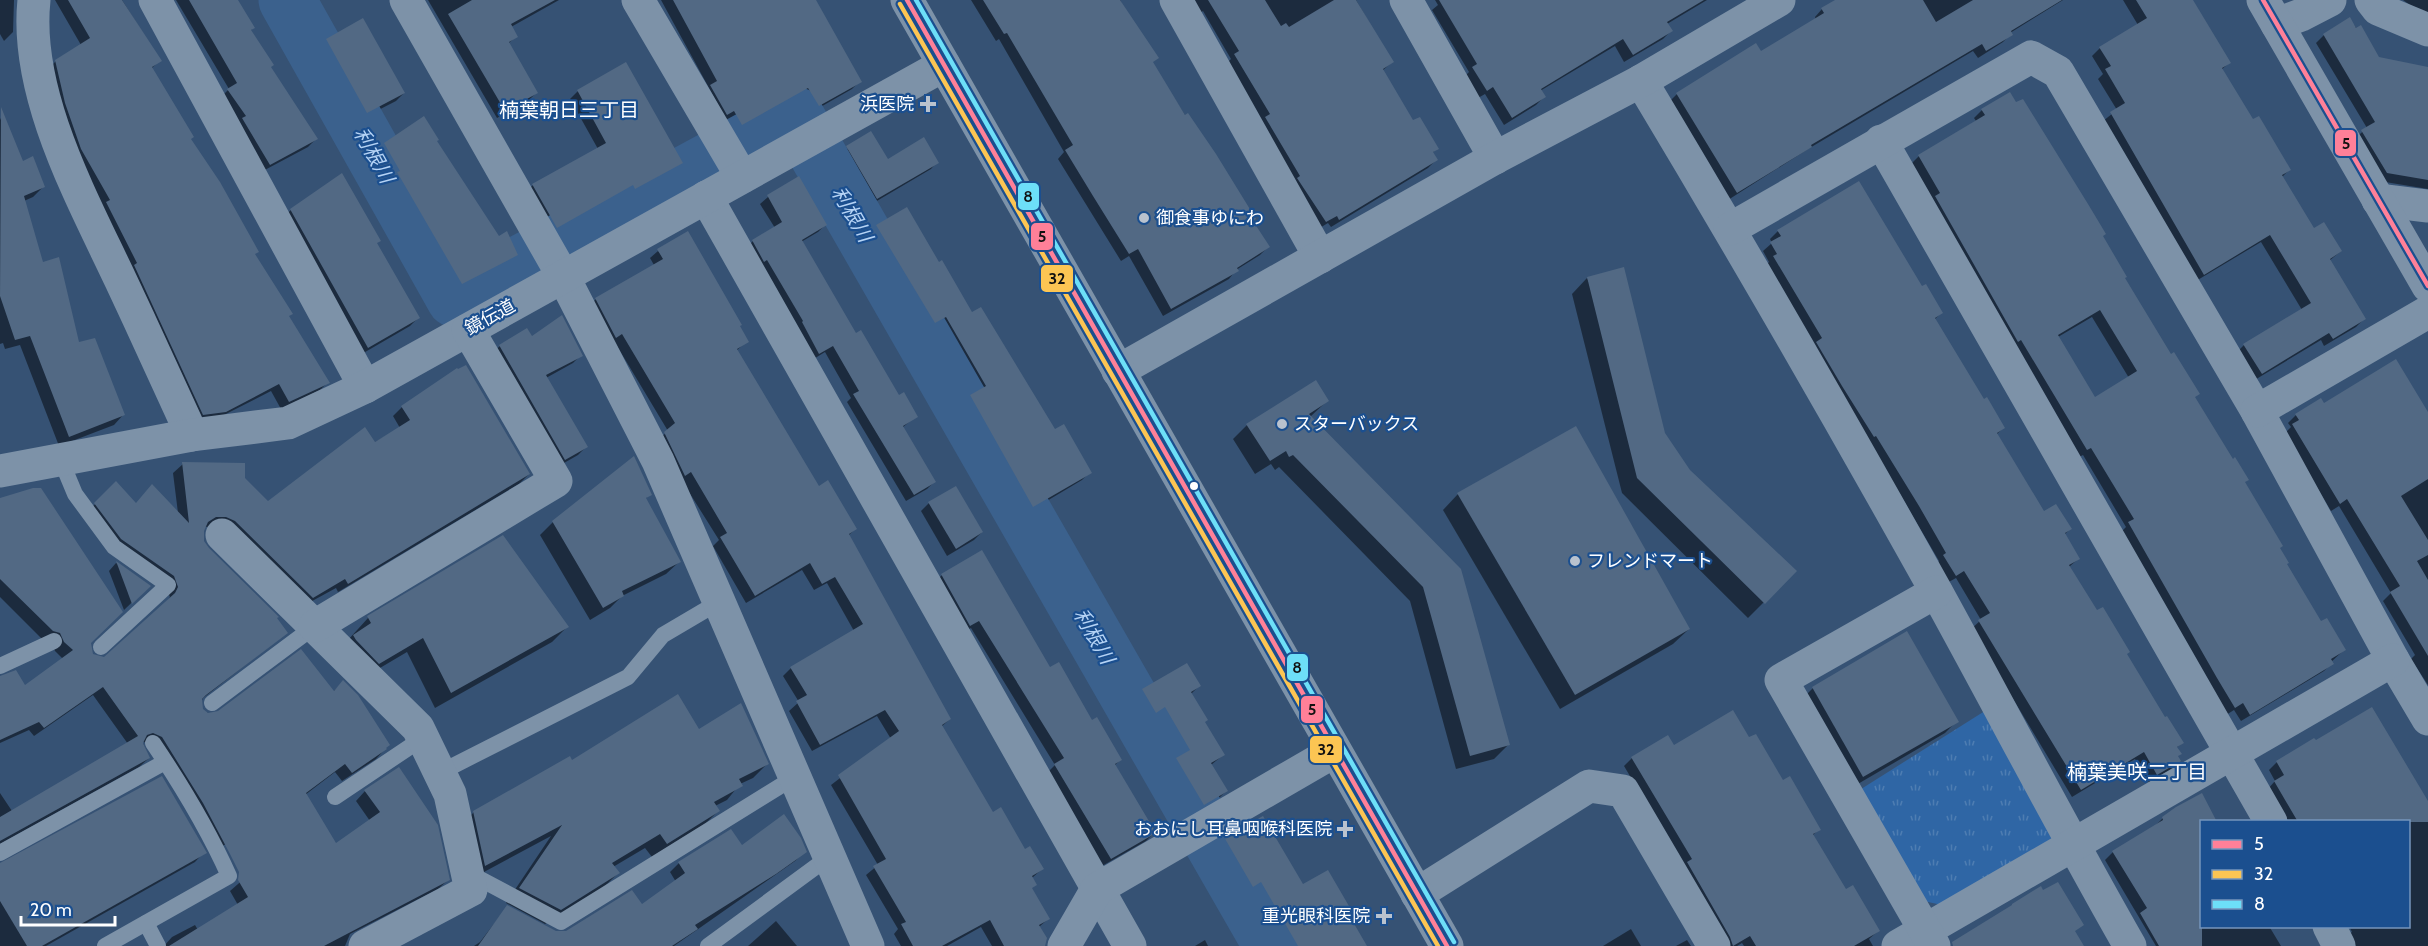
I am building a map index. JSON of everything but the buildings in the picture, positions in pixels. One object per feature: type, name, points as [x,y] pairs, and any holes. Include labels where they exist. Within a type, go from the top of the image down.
[{"type":"street","points":[[34,0],[33,15],[38,73],[67,167],[192,435]]},
{"type":"street","points":[[155,0],[364,387]]},
{"type":"street","points":[[406,0],[563,276],[658,461],[867,946]]},
{"type":"street","points":[[638,0],[742,177]]},
{"type":"street","points":[[907,0],[1447,946]]},
{"type":"street","points":[[1176,0],[1320,257]]},
{"type":"street","points":[[1406,0],[1494,158]]},
{"type":"street","points":[[1118,370],[1494,158],[1641,81],[1779,0]]},
{"type":"street","points":[[2270,12],[2301,15],[2330,0]]},
{"type":"street","points":[[2371,0],[2378,9],[2428,30]]},
{"type":"street","points":[[2270,12],[2428,286]]},
{"type":"street","points":[[1730,229],[2031,57],[2058,72],[2257,411],[2393,660],[2428,719]]},
{"type":"street","name":"鏡伝道","points":[[0,471],[192,435],[288,423],[364,387],[944,64]]},
{"type":"street","points":[[1641,81],[1730,229],[1936,592],[2130,946]]},
{"type":"street","points":[[1881,141],[2270,820]]},
{"type":"street","points":[[706,197],[1130,946]]},
{"type":"street","points":[[2378,200],[2428,206]]},
{"type":"street","points":[[2257,411],[2428,312]]},
{"type":"street","points":[[315,626],[556,481],[468,330]]},
{"type":"street","points":[[222,535],[418,728],[450,794],[471,890],[365,946]]},
{"type":"street","points":[[1936,592],[1781,680],[1919,941],[2073,845],[2393,660]]},
{"type":"street","points":[[1064,946],[1097,889],[1335,751]]},
{"type":"street","points":[[1417,894],[1588,786],[1623,791],[1714,946]]},
{"type":"street","points":[[2330,928],[2339,946]]},
{"type":"lane","points":[[60,458],[75,494],[114,547],[168,585],[101,647]]},
{"type":"lane","points":[[440,773],[628,677],[663,635],[719,602]]},
{"type":"lane","points":[[212,703],[315,626]]},
{"type":"lane","points":[[0,666],[54,641]]},
{"type":"lane","points":[[335,797],[423,738]]},
{"type":"lane","points":[[105,946],[229,876],[214,840],[153,743]]},
{"type":"lane","points":[[0,853],[165,762]]},
{"type":"lane","points":[[467,872],[561,922],[795,777]]},
{"type":"lane","points":[[708,946],[829,857]]},
{"type":"lane","points":[[146,923],[158,946]]},
{"type":"green space","points":[[1988,709],[2057,824],[2051,841],[1942,905],[1919,900],[1858,791]]},
{"type":"waterway","name":"利根川","points":[[287,0],[455,299],[795,115],[1272,946]]},
{"type":"transit line","name":"5","points":[[907,0],[1447,946]]},
{"type":"transit line","name":"8","points":[[916,0],[1454,942]]},
{"type":"transit line","name":"5","points":[[2263,0],[2428,286]]},
{"type":"transit line","name":"32","points":[[900,4],[1438,946]]},
{"type":"place","name":"浜医院","points":[[928,104]]},
{"type":"place","name":"御食事ゆにわ","points":[[1144,218]]},
{"type":"place","name":"スターバックス","points":[[1282,424]]},
{"type":"place","name":"フレンドマート","points":[[1575,561]]},
{"type":"place","name":"おおにし耳鼻咽喉科医院","points":[[1345,829]]},
{"type":"place","name":"重光眼科医院","points":[[1384,916]]},
{"type":"district","name":"楠葉朝日三丁目","points":[[569,110]]},
{"type":"district","name":"楠葉美咲二丁目","points":[[2137,772]]}]
